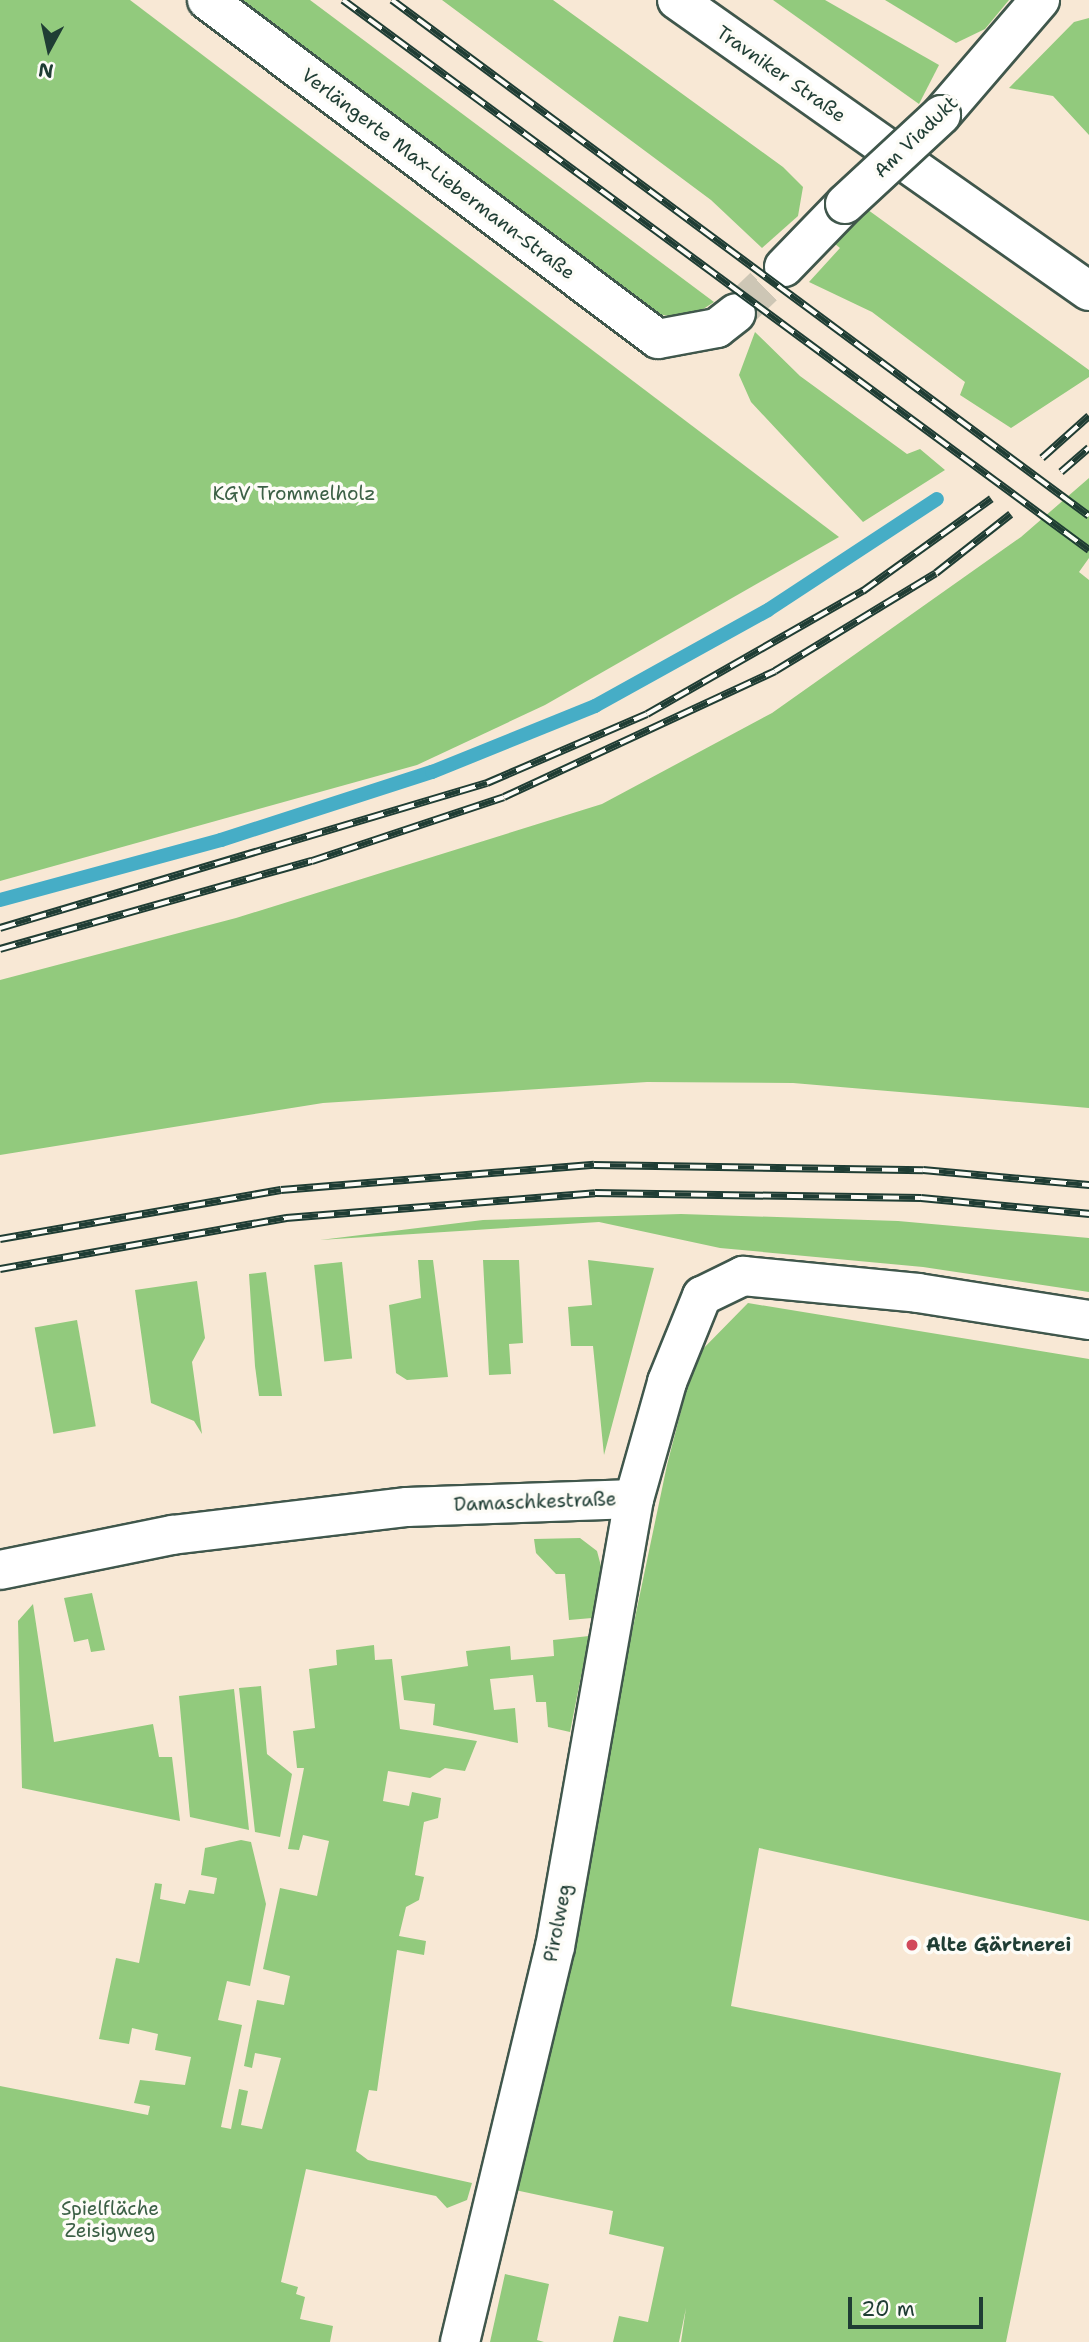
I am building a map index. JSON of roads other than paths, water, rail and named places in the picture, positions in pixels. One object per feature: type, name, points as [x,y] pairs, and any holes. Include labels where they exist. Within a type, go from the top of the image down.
[{"type":"street","name":"Verlängerte Max-Liebermann-Straße","points":[[207,0],[658,339],[673,341],[717,328],[736,313]]},
{"type":"street","name":"Travniker Straße","points":[[677,0],[1089,291]]},
{"type":"street","name":"Am Viadukt","points":[[784,267],[845,204],[941,115],[1040,0]]},
{"type":"street","name":"Damaschkestraße","points":[[0,1570],[172,1535],[333,1515],[634,1499],[667,1382],[702,1296],[743,1276],[918,1293],[1089,1320]]},
{"type":"street","name":"Pirolweg","points":[[460,2342],[555,1947],[634,1499]]},
{"type":"waterway","points":[[0,900],[221,840],[432,772],[595,706],[768,610],[937,499]]},
{"type":"tunnel","points":[[736,313],[784,267]]},
{"type":"railway","points":[[343,0],[1089,550]]},
{"type":"railway","points":[[392,0],[1089,516]]},
{"type":"railway","points":[[1042,458],[1089,416]]},
{"type":"railway","points":[[1061,472],[1089,448]]},
{"type":"railway","points":[[0,928],[487,783],[647,714],[863,591],[991,499]]},
{"type":"railway","points":[[0,949],[312,861],[504,797],[775,671],[936,573],[1011,514]]},
{"type":"railway","points":[[0,1239],[281,1190],[594,1165],[923,1170],[1089,1185]]},
{"type":"railway","points":[[0,1269],[286,1218],[595,1193],[921,1198],[1089,1214]]},
{"type":"place","name":"Alte Gärtnerei","points":[[912,1945]]},
{"type":"park label","name":"KGV Trommelholz","points":[[294,494]]},
{"type":"park label","name":"Spielfläche Zeisigweg","points":[[110,2220]]}]
